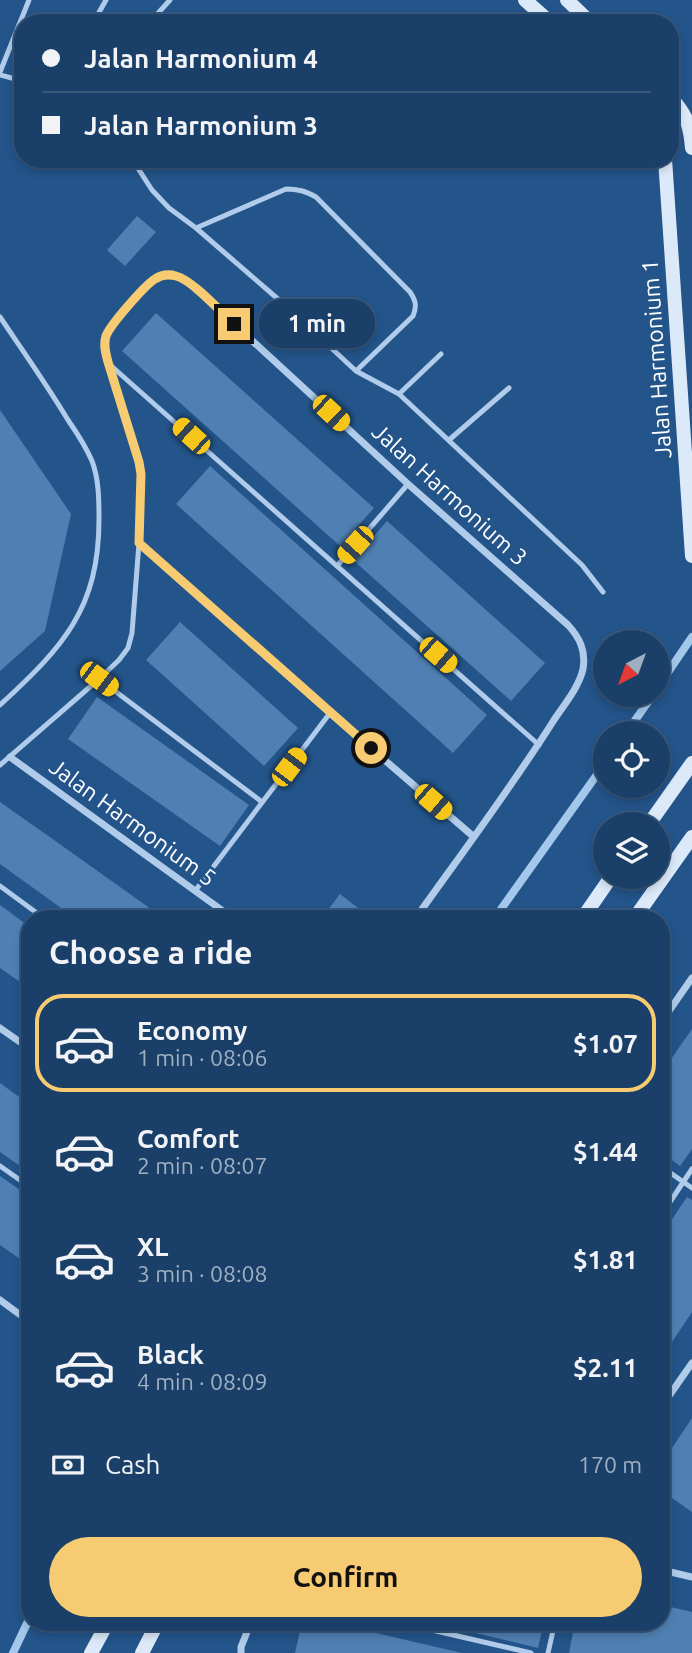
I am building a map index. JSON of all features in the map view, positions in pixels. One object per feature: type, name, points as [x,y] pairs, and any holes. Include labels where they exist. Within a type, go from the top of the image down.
[{"type":"main road","points":[[525,0],[541,14]]},
{"type":"main road","points":[[567,0],[582,14]]},
{"type":"main road","points":[[679,107],[691,131],[692,148]]},
{"type":"main road","name":"Jalan Harmonium 1","points":[[666,168],[692,556]]},
{"type":"main road","points":[[658,812],[692,764]]},
{"type":"main road","points":[[640,910],[692,837]]},
{"type":"main road","points":[[588,910],[603,889]]},
{"type":"main road","points":[[91,1653],[103,1631]]},
{"type":"main road","points":[[142,1653],[153,1631]]},
{"type":"street","name":"Jalan Harmonium 3","points":[[195,288],[408,484],[556,615],[577,635],[583,647],[582,672],[577,684],[539,745],[421,910]]},
{"type":"street","points":[[139,543],[474,837]]},
{"type":"street","name":"Jalan Harmonium 5","points":[[10,757],[221,910]]},
{"type":"street","points":[[670,1010],[692,978]]},
{"type":"street","points":[[0,1028],[21,1043]]},
{"type":"street","points":[[0,1300],[21,1315]]},
{"type":"street","points":[[670,1395],[692,1363]]},
{"type":"street","points":[[670,1572],[691,1576]]},
{"type":"street","points":[[241,1650],[248,1631]]},
{"type":"lane","points":[[157,14],[170,0]]},
{"type":"lane","points":[[0,74],[14,38]]},
{"type":"lane","points":[[138,168],[152,190],[169,208],[286,306],[356,372],[399,394],[582,565],[603,592]]},
{"type":"lane","points":[[196,228],[286,189],[306,191],[316,197],[415,300],[416,309],[413,316],[356,372]]},
{"type":"lane","points":[[0,765],[99,679],[124,655],[131,641],[139,543],[141,474],[108,362],[105,343],[108,331],[157,278],[178,276],[195,288]]},
{"type":"lane","points":[[0,317],[87,450],[94,465],[100,498],[94,576],[77,619],[60,645],[0,705]]},
{"type":"lane","points":[[399,394],[441,354]]},
{"type":"lane","points":[[108,362],[539,745]]},
{"type":"lane","points":[[449,440],[509,388]]},
{"type":"lane","points":[[337,566],[408,484]]},
{"type":"lane","points":[[99,679],[262,802]]},
{"type":"lane","points":[[195,891],[330,713]]},
{"type":"lane","points":[[0,886],[33,910]]},
{"type":"lane","points":[[0,1166],[21,1180]]},
{"type":"lane","points":[[670,1202],[692,1170]]},
{"type":"lane","points":[[670,1173],[692,1188]]},
{"type":"lane","points":[[436,1631],[531,1653]]},
{"type":"lane","points":[[548,1653],[553,1631]]},
{"type":"building","points":[[137,216],[156,232],[125,266],[107,250]]},
{"type":"building","points":[[156,313],[374,508],[340,546],[122,351]]},
{"type":"building","points":[[0,410],[71,514],[45,631],[0,671]]},
{"type":"building","points":[[210,466],[487,715],[453,753],[176,504]]},
{"type":"building","points":[[387,521],[545,663],[511,701],[353,560]]},
{"type":"building","points":[[180,622],[298,728],[264,766],[146,660]]},
{"type":"building","points":[[97,697],[249,805],[220,846],[68,739]]},
{"type":"building","points":[[0,802],[152,910],[64,910],[0,864]]},
{"type":"building","points":[[340,894],[361,910],[328,910]]},
{"type":"building","points":[[0,905],[21,920],[21,983],[0,968]]},
{"type":"building","points":[[692,1029],[692,1149],[680,1166],[670,1159],[670,1061]]},
{"type":"building","points":[[0,1083],[21,1098],[21,1167],[0,1152]]},
{"type":"building","points":[[0,1176],[21,1191],[21,1260],[0,1245]]},
{"type":"building","points":[[687,1197],[692,1200],[692,1312],[670,1345],[670,1222]]},
{"type":"building","points":[[692,1418],[692,1512],[670,1497],[670,1451]]},
{"type":"building","points":[[670,1607],[692,1612],[692,1653],[569,1653],[573,1631],[670,1631]]},
{"type":"building","points":[[300,1631],[368,1631],[462,1653],[295,1653]]},
{"type":"building","points":[[467,1631],[542,1631],[538,1648]]},
{"type":"waterway","points":[[670,669],[692,637]]},
{"type":"waterway","points":[[635,721],[644,707]]},
{"type":"waterway","points":[[500,910],[593,780]]},
{"type":"waterway","points":[[13,1653],[23,1631]]},
{"type":"route","points":[[234,324],[187,282],[178,276],[168,275],[149,284],[111,326],[106,337],[108,362],[141,474],[139,543],[371,748]]}]
